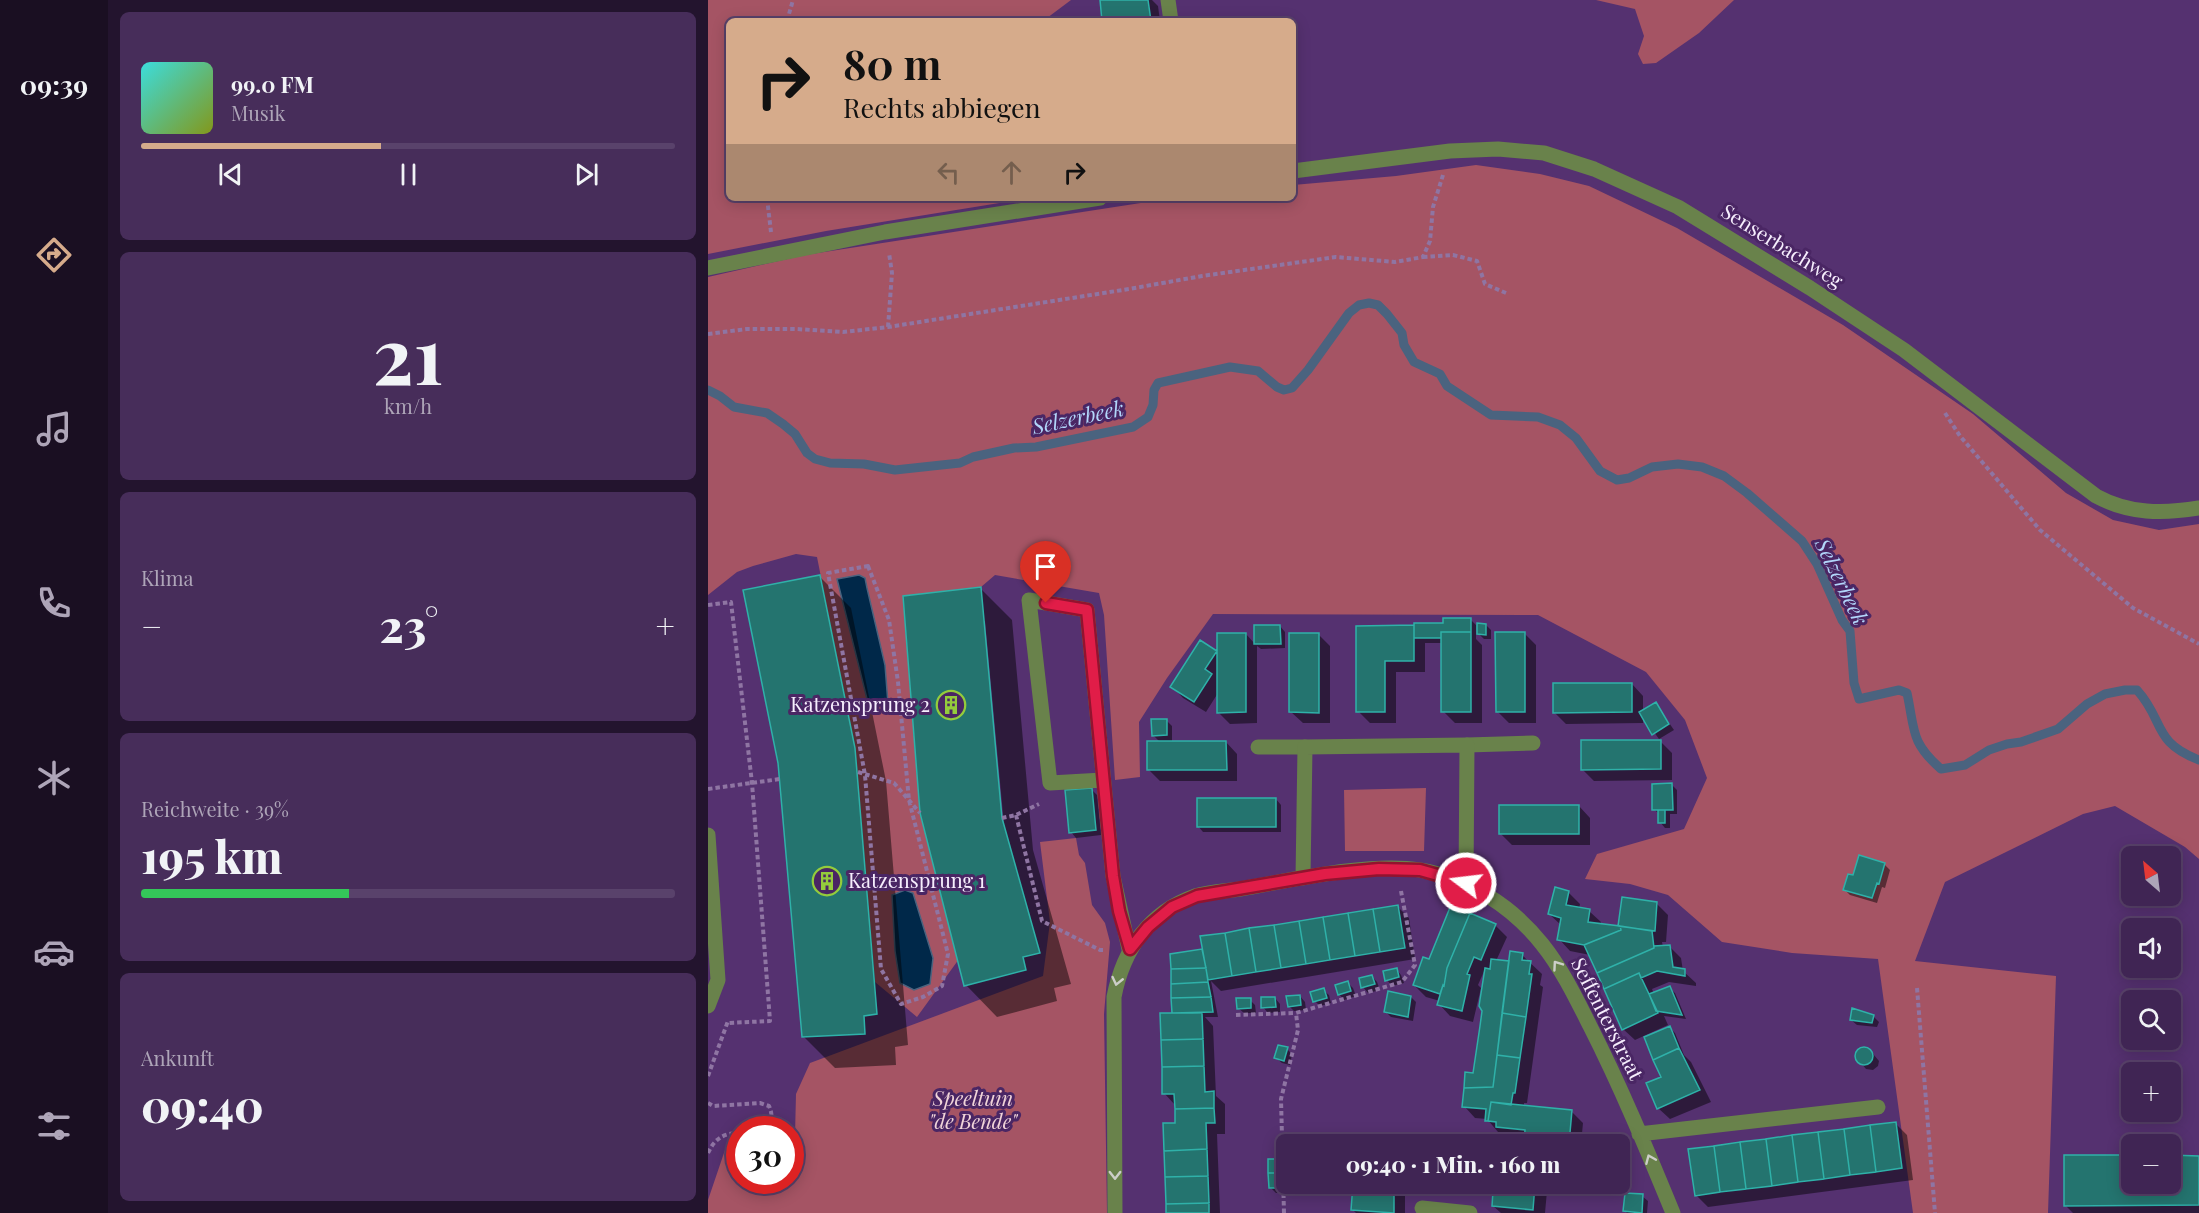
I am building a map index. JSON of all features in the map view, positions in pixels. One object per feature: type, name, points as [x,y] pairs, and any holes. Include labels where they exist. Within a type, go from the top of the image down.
[{"type":"street","points":[[1168,0],[1171,18]]},
{"type":"street","name":"Senserbachweg","points":[[1296,171],[1450,151],[1498,149],[1544,153],[1594,169],[1678,207],[1810,288],[1904,350],[2096,496],[2115,506],[2141,511],[2174,512],[2199,508]]},
{"type":"street","points":[[708,268],[885,231],[1080,201]]},
{"type":"street","points":[[1103,780],[1050,783],[1029,600],[1087,610],[1113,876],[1119,911],[1130,949]]},
{"type":"street","points":[[1258,747],[1533,743]]},
{"type":"street","points":[[1466,883],[1467,745]]},
{"type":"street","points":[[1303,878],[1305,747]]},
{"type":"street","points":[[708,835],[713,980],[708,1006]]},
{"type":"street","name":"Seffenterstraat","points":[[1115,1213],[1114,997],[1118,973],[1130,949],[1148,927],[1172,907],[1197,896],[1303,878],[1379,869],[1420,870],[1466,883],[1490,897],[1514,916],[1541,943],[1565,977],[1606,1058],[1673,1213]]},
{"type":"street","points":[[1640,1134],[1878,1107]]},
{"type":"street","points":[[1422,1208],[1470,1213]]},
{"type":"path","points":[[788,18],[793,0]]},
{"type":"path","points":[[1423,257],[1430,241],[1433,207],[1450,151]]},
{"type":"path","points":[[767,201],[774,253]]},
{"type":"path","points":[[885,231],[892,273],[888,327]]},
{"type":"path","points":[[708,334],[747,329],[843,332],[888,327],[1130,290],[1202,276],[1336,257],[1395,262],[1453,255],[1476,261],[1485,284],[1506,293]]},
{"type":"path","points":[[1941,407],[1960,436],[2040,530],[2133,608],[2199,644]]},
{"type":"path","points":[[868,566],[889,620],[898,682],[909,800],[948,954],[942,986],[922,998],[901,1004],[881,969],[865,775],[828,573],[868,566]]},
{"type":"path","points":[[708,605],[731,602],[752,783],[771,1021],[728,1023]]},
{"type":"path","points":[[858,772],[894,783],[920,813]]},
{"type":"path","points":[[708,789],[780,779]]},
{"type":"path","points":[[1002,818],[1016,815],[1051,798],[1050,783]]},
{"type":"path","points":[[1016,815],[1042,921],[1100,950]]},
{"type":"path","points":[[1236,1015],[1296,1013],[1402,982],[1414,965],[1396,869]]},
{"type":"path","points":[[1917,988],[1935,1213]]},
{"type":"path","points":[[1284,1213],[1281,1098],[1298,1030],[1296,1013]]},
{"type":"path","points":[[708,1103],[713,1106],[760,1103],[769,1106],[772,1116]]},
{"type":"path","points":[[708,1153],[713,1142],[726,1134]]},
{"type":"green space","points":[[708,0],[1071,0],[1047,18],[726,18],[726,201],[1012,201],[826,231],[708,254]]},
{"type":"green space","points":[[1596,0],[1734,0],[1699,33],[1656,63],[1643,64],[1638,54],[1644,36],[1635,9]]},
{"type":"green space","points":[[1476,165],[1540,174],[1589,186],[1677,228],[1843,325],[1973,414],[2066,493],[2113,520],[2159,530],[2199,524],[2199,859],[2185,847],[2115,806],[2083,814],[1945,882],[1915,961],[2056,976],[2048,1213],[1913,1213],[1878,959],[1792,953],[1722,942],[1668,895],[1630,884],[1585,879],[1597,854],[1684,829],[1707,778],[1685,720],[1646,672],[1538,615],[1213,614],[1139,722],[1140,777],[1115,780],[1104,615],[1099,593],[995,575],[981,587],[903,596],[920,813],[959,959],[917,1017],[875,982],[855,748],[817,557],[796,554],[753,566],[737,572],[708,595],[708,277],[805,255],[1154,201],[1296,201],[1296,185],[1396,176]]},
{"type":"green space","points":[[1426,788],[1424,851],[1345,851],[1344,790]]},
{"type":"green space","name":"Speeltuin \"de Bende\"","points":[[1076,838],[1079,855],[1085,863],[1092,905],[1105,923],[1110,942],[1104,1014],[1107,1213],[708,1213],[708,1200],[726,1147],[726,1194],[804,1194],[804,1116],[795,1116],[796,1094],[810,1063],[1043,976],[1050,922],[1040,842]]},
{"type":"water","points":[[859,575],[865,578],[885,665],[888,704],[868,703],[837,579]]},
{"type":"water","points":[[905,890],[913,893],[933,958],[930,984],[914,990],[900,983],[895,951],[892,895]]},
{"type":"building","points":[[1100,0],[1148,0],[1151,18],[1102,18]]},
{"type":"building","name":"Katzensprung 1","points":[[820,575],[855,748],[877,1014],[864,1016],[865,1034],[802,1037],[778,763],[743,590]]},
{"type":"building","name":"Katzensprung 2","points":[[981,587],[1002,818],[1040,953],[1023,957],[1026,970],[964,986],[920,813],[903,596]]},
{"type":"building","points":[[1443,618],[1471,618],[1471,632],[1441,632],[1441,638],[1414,638],[1414,623],[1443,623]]},
{"type":"building","points":[[1477,623],[1486,624],[1486,635],[1477,634]]},
{"type":"building","points":[[1254,625],[1280,625],[1281,644],[1254,644]]},
{"type":"building","points":[[1414,625],[1414,661],[1385,661],[1385,712],[1356,712],[1356,626]]},
{"type":"building","points":[[1441,632],[1471,632],[1471,712],[1441,712]]},
{"type":"building","points":[[1495,632],[1525,632],[1525,712],[1496,712]]},
{"type":"building","points":[[1217,633],[1246,633],[1246,712],[1217,713]]},
{"type":"building","points":[[1289,633],[1319,633],[1319,713],[1289,712]]},
{"type":"building","points":[[1200,640],[1217,651],[1205,669],[1212,674],[1194,702],[1170,687]]},
{"type":"building","points":[[1553,683],[1632,683],[1632,712],[1553,713]]},
{"type":"building","points":[[1656,702],[1669,724],[1652,735],[1639,712]]},
{"type":"building","points":[[1151,719],[1167,719],[1167,735],[1152,736]]},
{"type":"building","points":[[1581,740],[1661,740],[1661,769],[1581,770]]},
{"type":"building","points":[[1147,741],[1226,741],[1227,770],[1147,770]]},
{"type":"building","points":[[1672,783],[1673,810],[1652,810],[1652,784]]},
{"type":"building","points":[[1092,788],[1096,830],[1069,833],[1065,790]]},
{"type":"building","points":[[1197,798],[1276,798],[1276,827],[1197,827]]},
{"type":"building","points":[[1499,805],[1579,805],[1579,834],[1499,834]]},
{"type":"building","points":[[1658,810],[1665,810],[1665,823],[1658,823]]},
{"type":"building","points":[[1859,855],[1885,863],[1872,898],[1843,890],[1848,874],[1853,875]]},
{"type":"building","points":[[1555,887],[1569,891],[1566,905],[1590,909],[1588,922],[1620,926],[1621,930],[1584,945],[1557,940],[1561,918],[1548,914]]},
{"type":"building","points":[[1622,897],[1657,902],[1655,931],[1618,926]]},
{"type":"building","points":[[1398,905],[1405,948],[1380,952],[1373,909]]},
{"type":"building","points":[[1451,905],[1470,913],[1447,968],[1440,994],[1413,985],[1423,957],[1429,959]]},
{"type":"building","points":[[1373,909],[1380,952],[1355,956],[1348,913]]},
{"type":"building","points":[[1348,913],[1355,956],[1330,960],[1323,917]]},
{"type":"building","points":[[1470,913],[1496,924],[1481,960],[1474,957],[1467,974],[1470,975],[1462,1011],[1437,1005],[1444,986],[1447,968]]},
{"type":"building","points":[[1323,917],[1330,960],[1306,964],[1299,921]]},
{"type":"building","points":[[1299,921],[1306,964],[1281,968],[1274,925]]},
{"type":"building","points":[[1274,925],[1281,968],[1256,972],[1249,928]]},
{"type":"building","points":[[1620,926],[1652,931],[1654,948],[1597,973],[1584,945],[1621,930]]},
{"type":"building","points":[[1249,928],[1256,972],[1232,976],[1225,933]]},
{"type":"building","points":[[1225,933],[1232,976],[1208,980],[1200,936]]},
{"type":"building","points":[[1670,945],[1673,967],[1685,969],[1685,976],[1657,971],[1641,978],[1639,973],[1604,989],[1597,973],[1654,948],[1654,946]]},
{"type":"building","points":[[1202,949],[1206,968],[1171,969],[1170,954]]},
{"type":"building","points":[[1510,951],[1523,953],[1522,960],[1531,961],[1529,974],[1532,974],[1526,1017],[1502,1013]]},
{"type":"building","points":[[1491,959],[1509,961],[1493,1087],[1464,1088],[1465,1072],[1473,1073],[1482,1011],[1479,1006],[1485,968],[1490,969]]},
{"type":"building","points":[[1206,968],[1208,982],[1171,984],[1171,969]]},
{"type":"building","points":[[1397,968],[1399,977],[1385,981],[1383,971]]},
{"type":"building","points":[[1639,973],[1658,1013],[1622,1030],[1604,989]]},
{"type":"building","points":[[1372,975],[1375,984],[1361,988],[1359,978]]},
{"type":"building","points":[[1348,981],[1351,991],[1338,995],[1335,985]]},
{"type":"building","points":[[1208,982],[1211,997],[1171,998],[1171,984]]},
{"type":"building","points":[[1670,986],[1682,1015],[1656,1011],[1649,994]]},
{"type":"building","points":[[1324,988],[1327,998],[1313,1002],[1310,992]]},
{"type":"building","points":[[1388,991],[1411,996],[1408,1017],[1384,1012]]},
{"type":"building","points":[[1300,995],[1301,1005],[1288,1007],[1286,996]]},
{"type":"building","points":[[1211,997],[1213,1012],[1172,1013],[1171,998]]},
{"type":"building","points":[[1261,997],[1275,997],[1276,1007],[1261,1008]]},
{"type":"building","points":[[1236,998],[1251,998],[1251,1008],[1237,1009]]},
{"type":"building","points":[[1852,1008],[1874,1015],[1872,1023],[1850,1020]]},
{"type":"building","points":[[1160,1013],[1202,1013],[1203,1039],[1161,1040]]},
{"type":"building","points":[[1502,1013],[1526,1017],[1520,1058],[1497,1055]]},
{"type":"building","points":[[1670,1026],[1679,1048],[1653,1060],[1644,1037]]},
{"type":"building","points":[[1203,1039],[1204,1066],[1162,1067],[1161,1040]]},
{"type":"building","points":[[1278,1045],[1288,1047],[1284,1061],[1274,1058]]},
{"type":"building","points":[[1864,1047],[1870,1050],[1873,1056],[1870,1062],[1864,1065],[1858,1062],[1855,1056],[1858,1050]]},
{"type":"building","points":[[1679,1048],[1700,1090],[1657,1109],[1646,1083],[1661,1077],[1653,1060]]},
{"type":"building","points":[[1497,1055],[1520,1058],[1515,1093],[1513,1093],[1511,1105],[1491,1102],[1488,1121],[1485,1121],[1486,1109],[1462,1107],[1464,1088],[1493,1087]]},
{"type":"building","points":[[1204,1066],[1205,1092],[1214,1091],[1214,1108],[1175,1109],[1174,1094],[1162,1094],[1162,1067]]},
{"type":"building","points":[[1491,1102],[1572,1110],[1570,1134],[1525,1134],[1525,1130],[1496,1127],[1496,1122],[1488,1121]]},
{"type":"building","points":[[1214,1108],[1215,1123],[1206,1123],[1207,1149],[1164,1151],[1163,1123],[1175,1123],[1175,1109]]},
{"type":"building","points":[[1896,1122],[1902,1168],[1876,1172],[1870,1125]]},
{"type":"building","points":[[1870,1125],[1876,1172],[1850,1175],[1844,1129]]},
{"type":"building","points":[[1844,1129],[1850,1175],[1824,1179],[1818,1132]]},
{"type":"building","points":[[1818,1132],[1824,1179],[1798,1182],[1792,1135]]},
{"type":"building","points":[[1792,1135],[1798,1182],[1772,1186],[1766,1139]]},
{"type":"building","points":[[1766,1139],[1772,1186],[1746,1189],[1740,1142]]},
{"type":"building","points":[[1740,1142],[1746,1189],[1720,1192],[1714,1146]]},
{"type":"building","points":[[1714,1146],[1720,1192],[1695,1196],[1688,1149]]},
{"type":"building","points":[[1207,1149],[1208,1176],[1165,1177],[1164,1151]]},
{"type":"building","points":[[2064,1155],[2121,1155],[2121,1194],[2181,1194],[2181,1155],[2199,1156],[2199,1205],[2064,1206]]},
{"type":"building","points":[[1268,1159],[1276,1159],[1276,1173],[1268,1173]]},
{"type":"building","points":[[1268,1173],[1276,1173],[1276,1188],[1269,1188]]},
{"type":"building","points":[[1208,1176],[1209,1203],[1166,1204],[1165,1177]]},
{"type":"building","points":[[1352,1194],[1394,1194],[1394,1213],[1351,1210]]},
{"type":"building","points":[[1493,1194],[1534,1194],[1533,1210],[1492,1206]]},
{"type":"building","points":[[1625,1194],[1643,1194],[1642,1213],[1623,1211]]},
{"type":"building","points":[[1209,1203],[1209,1213],[1166,1213],[1166,1204]]},
{"type":"waterway","name":"Selzerbeek","points":[[708,390],[734,407],[767,413],[795,434],[807,453],[815,459],[830,463],[864,464],[895,470],[960,463],[973,457],[1014,448],[1036,447],[1133,427],[1148,417],[1153,405],[1154,390],[1158,383],[1230,367],[1258,371],[1277,387],[1284,390],[1292,388],[1308,370],[1349,313],[1359,305],[1369,303],[1378,305],[1402,333],[1404,345],[1414,362],[1440,374],[1447,386],[1491,415],[1538,417],[1560,425],[1576,438],[1600,471],[1617,480],[1629,478],[1652,467],[1678,464],[1702,467],[1724,476],[1747,493],[1802,541],[1817,564],[1842,620],[1850,631],[1854,683],[1859,699],[1899,690],[1907,693],[1915,735],[1924,751],[1941,769],[1965,765],[1989,750],[2058,729],[2087,704],[2105,694],[2125,690],[2137,690],[2173,746],[2199,760]]},
{"type":"place","name":"Katzensprung 2","points":[[951,705]]},
{"type":"place","name":"Katzensprung 1","points":[[827,881]]},
{"type":"route","points":[[1046,603],[1087,610],[1113,876],[1119,911],[1130,949],[1148,927],[1172,907],[1197,896],[1325,874],[1379,869],[1420,870],[1466,883]]}]
